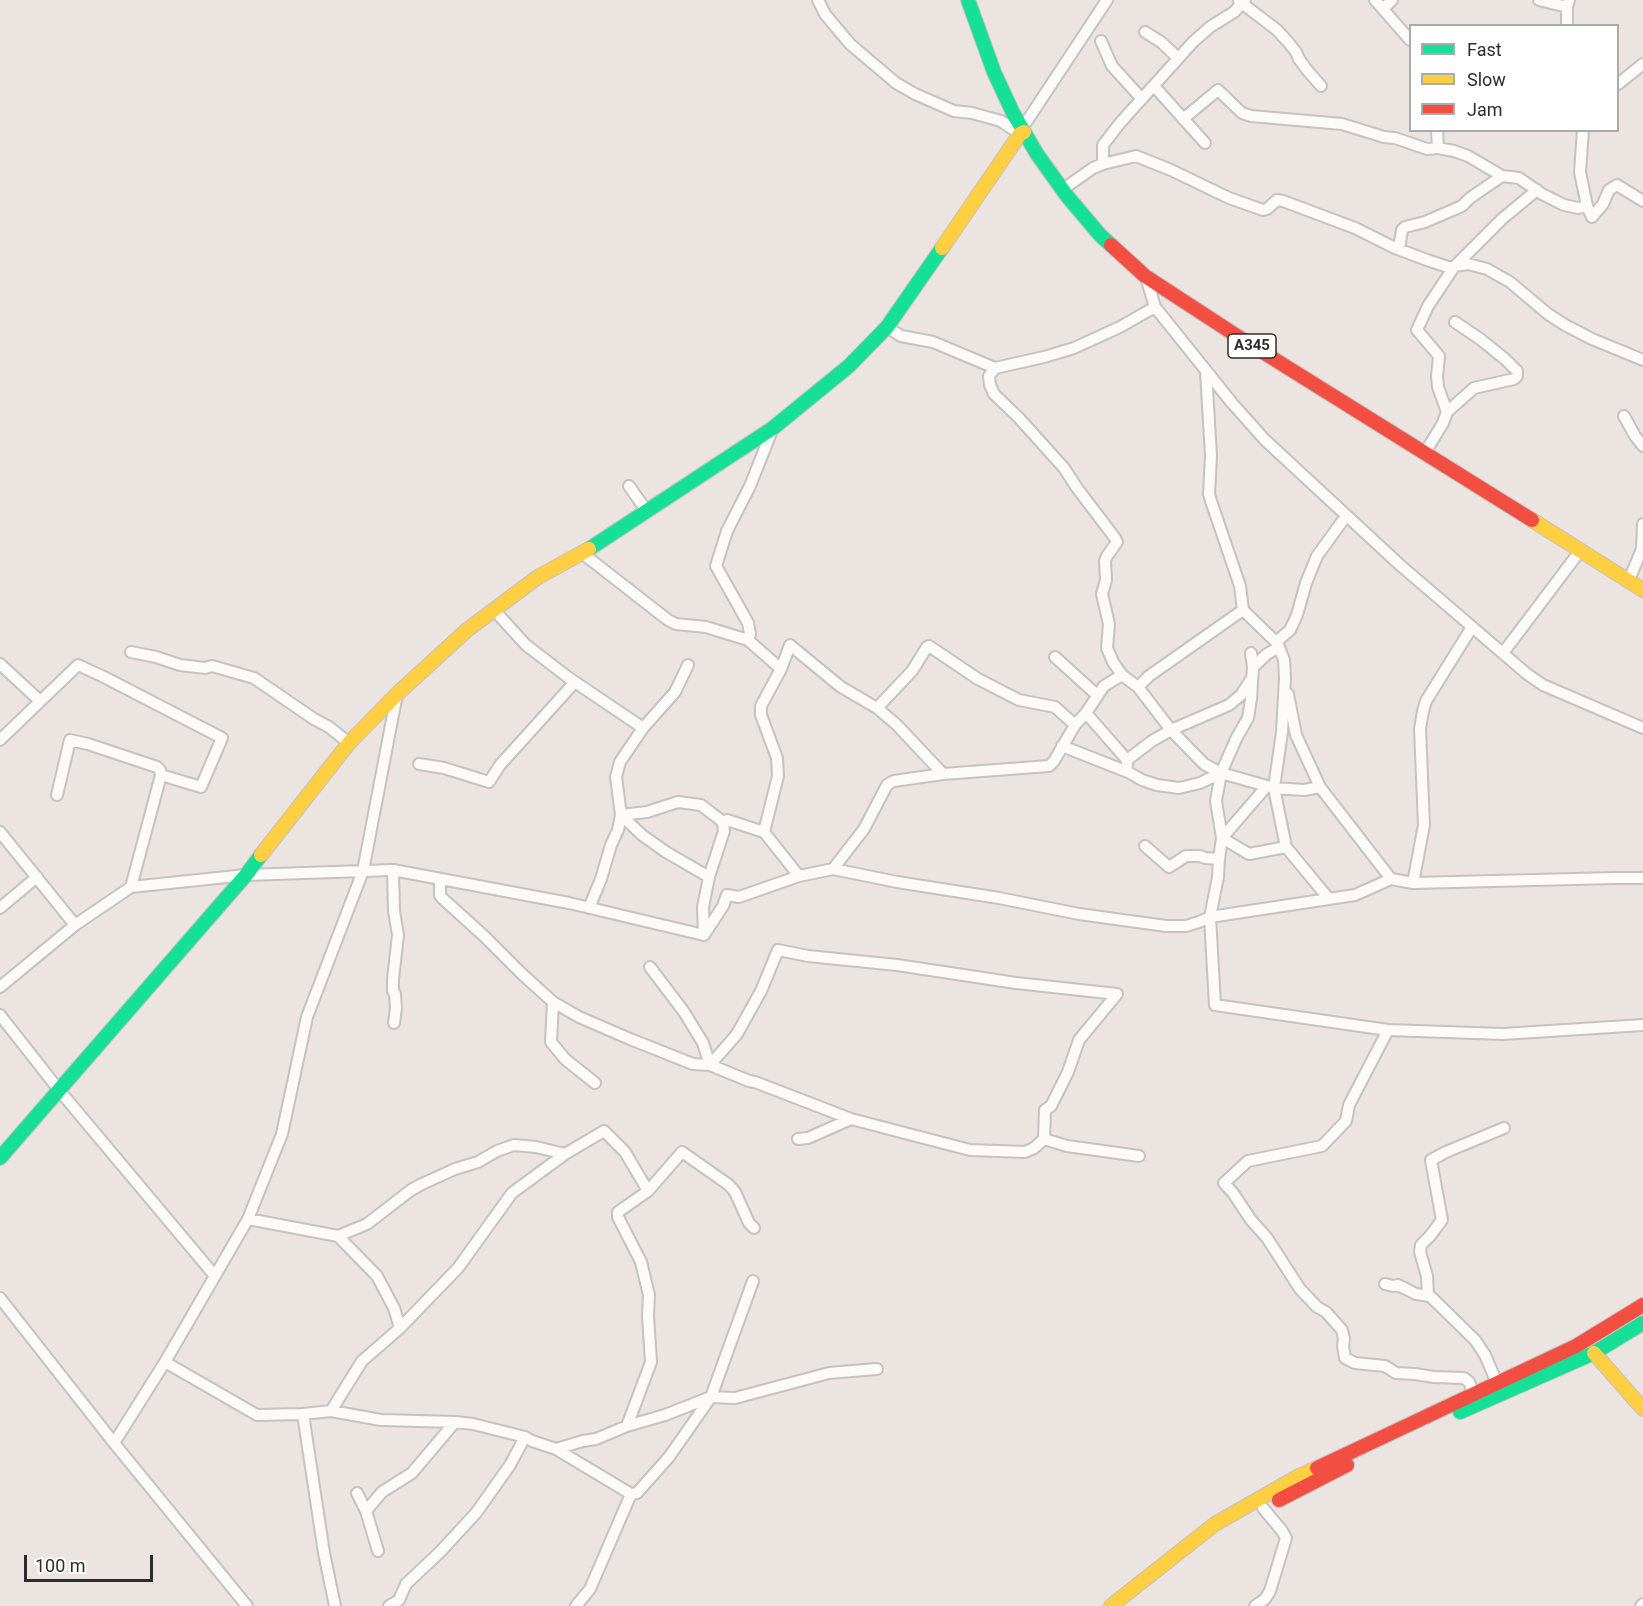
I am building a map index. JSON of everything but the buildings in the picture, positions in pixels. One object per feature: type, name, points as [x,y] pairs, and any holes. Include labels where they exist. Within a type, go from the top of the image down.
[{"type":"main road","name":"A345","points":[[968,0],[994,72],[1013,113],[1051,174],[1085,218],[1145,276],[1643,590]]},
{"type":"main road","name":"A345","points":[[979,0],[1024,129],[1109,232],[1139,260],[1211,310],[1637,577]]},
{"type":"main road","points":[[0,1158],[246,876],[349,743],[397,694],[467,630],[538,577],[582,553],[772,428],[849,366],[887,327],[1024,129]]},
{"type":"main road","points":[[1111,1606],[1215,1524],[1299,1476],[1576,1346],[1643,1305]]},
{"type":"main road","points":[[1126,1606],[1218,1535],[1263,1508],[1397,1441],[1594,1353],[1643,1323]]},
{"type":"main road","points":[[1594,1353],[1643,1409]]},
{"type":"street","points":[[818,0],[825,14],[850,44],[896,83],[954,111],[972,113],[1024,129],[1107,0]]},
{"type":"street","points":[[1392,0],[1379,4],[1409,39]]},
{"type":"street","points":[[1539,0],[1568,4],[1567,24]]},
{"type":"street","points":[[1103,164],[1103,145],[1120,123],[1178,58],[1210,27],[1226,18],[1241,1],[1277,30],[1321,86]]},
{"type":"street","points":[[1145,32],[1161,42],[1178,58]]},
{"type":"street","points":[[1101,41],[1112,66],[1142,99]]},
{"type":"street","points":[[1619,82],[1643,64]]},
{"type":"street","points":[[1154,86],[1205,143]]},
{"type":"street","points":[[1183,119],[1218,90],[1242,113],[1251,116],[1342,124],[1427,149],[1438,148],[1468,156],[1502,176],[1519,178],[1542,194],[1564,205],[1578,208],[1587,206]]},
{"type":"street","points":[[1437,132],[1438,148]]},
{"type":"street","points":[[1583,132],[1580,172],[1587,206],[1592,218],[1603,204],[1609,190],[1617,185],[1643,201]]},
{"type":"street","points":[[1069,185],[1093,168],[1136,156],[1229,198],[1265,210],[1277,200],[1283,201],[1448,267],[1468,264],[1487,269],[1510,282],[1548,314],[1565,325],[1643,360]]},
{"type":"street","points":[[1399,248],[1402,230],[1405,227],[1425,222],[1462,206],[1502,176]]},
{"type":"street","points":[[1447,412],[1438,387],[1439,356],[1417,330],[1428,306],[1454,267],[1502,219],[1537,190]]},
{"type":"street","points":[[1145,276],[1155,307],[1232,403],[1265,440],[1346,516],[1472,627],[1543,685],[1643,729]]},
{"type":"street","points":[[887,327],[901,336],[933,342],[994,368],[1074,348],[1120,327],[1155,307]]},
{"type":"street","points":[[1429,446],[1447,412],[1474,388],[1514,379],[1517,376],[1517,372],[1505,359],[1455,322]]},
{"type":"street","points":[[994,368],[989,376],[994,394],[1064,468],[1117,542],[1105,561],[1106,580],[1102,594],[1109,624],[1107,648],[1122,675],[1138,687],[1171,730],[1202,763],[1221,773],[1270,787],[1304,790],[1320,787]]},
{"type":"street","points":[[1206,371],[1211,456],[1209,494],[1240,586],[1243,610],[1278,645],[1284,660],[1282,732],[1270,787],[1286,847],[1329,899]]},
{"type":"street","points":[[1624,416],[1643,446]]},
{"type":"street","points":[[748,640],[750,634],[748,623],[716,566],[727,531],[750,486],[772,428]]},
{"type":"street","points":[[629,486],[646,510]]},
{"type":"street","points":[[1127,760],[1171,730],[1229,705],[1241,695],[1252,672],[1290,630],[1317,556],[1346,516]]},
{"type":"street","points":[[1637,577],[1642,549],[1643,524]]},
{"type":"street","points":[[1503,653],[1580,551]]},
{"type":"street","points":[[582,553],[668,620],[676,624],[706,627],[748,640],[781,669]]},
{"type":"street","points":[[494,610],[525,645],[643,728]]},
{"type":"street","points":[[1138,687],[1149,676],[1243,610]]},
{"type":"street","points":[[1413,883],[1424,825],[1420,729],[1423,711],[1426,701],[1472,627]]},
{"type":"street","points":[[764,832],[778,776],[777,758],[761,715],[761,706],[781,669],[788,647],[791,645],[812,665],[841,687],[877,708],[897,725],[943,774]]},
{"type":"street","points":[[877,708],[912,671],[929,646],[978,679],[1019,700],[1055,707],[1075,725]]},
{"type":"street","points":[[131,652],[180,664],[206,668],[212,666],[254,678],[329,727],[349,743]]},
{"type":"street","points":[[1251,653],[1251,699],[1248,718],[1221,773],[1216,805],[1222,838],[1218,877],[1210,917],[1215,1005],[1388,1030],[1503,1034],[1643,1026]]},
{"type":"street","points":[[1055,657],[1097,695]]},
{"type":"street","points":[[0,664],[40,701]]},
{"type":"street","points":[[0,740],[78,665],[222,738],[201,787],[161,775]]},
{"type":"street","points":[[589,908],[618,830],[621,815],[616,777],[620,762],[643,728],[675,692],[688,665]]},
{"type":"street","points":[[833,869],[864,829],[887,785],[894,781],[943,774],[1049,766],[1075,725],[1104,686],[1122,675]]},
{"type":"street","points":[[1285,678],[1296,735],[1320,787],[1391,879]]},
{"type":"street","points":[[419,764],[444,768],[489,782],[500,765],[576,682]]},
{"type":"street","points":[[114,1443],[165,1362],[248,1219],[282,1134],[307,1017],[363,870],[397,694]]},
{"type":"street","points":[[1086,713],[1127,760],[1128,772]]},
{"type":"street","points":[[57,795],[70,740],[88,744],[157,767],[160,770],[161,775],[131,887]]},
{"type":"street","points":[[1062,746],[1128,772],[1142,780],[1175,788],[1200,783],[1221,773]]},
{"type":"street","points":[[1222,838],[1270,787]]},
{"type":"street","points":[[621,815],[647,812],[678,802],[701,805],[723,822],[724,831],[709,877],[704,908],[705,935]]},
{"type":"street","points":[[621,815],[642,835],[666,852],[709,877]]},
{"type":"street","points":[[723,822],[727,820],[764,832],[799,876]]},
{"type":"street","points":[[0,832],[75,925]]},
{"type":"street","points":[[1222,838],[1249,854],[1286,847]]},
{"type":"street","points":[[1145,846],[1169,867],[1186,856],[1219,859]]},
{"type":"street","points":[[705,935],[727,895],[739,897],[799,876],[833,869],[1078,914],[1166,926],[1186,926],[1210,917],[1355,895],[1391,879],[1413,883],[1643,878]]},
{"type":"street","points":[[393,870],[394,911],[398,935],[393,979],[393,991],[396,994],[394,1023]]},
{"type":"street","points":[[0,987],[75,925],[131,887],[246,876],[393,870],[569,903],[705,935]]},
{"type":"street","points":[[0,908],[37,877]]},
{"type":"street","points":[[440,879],[442,898],[553,1002],[579,1017],[693,1064],[710,1065],[851,1119],[970,1150],[1025,1152],[1044,1140],[1045,1110],[1051,1106],[1068,1072],[1079,1040],[1117,994],[1016,983],[897,965],[808,956],[778,950],[761,991],[737,1034],[710,1065]]},
{"type":"street","points":[[650,967],[684,1012],[703,1044],[710,1065]]},
{"type":"street","points":[[553,1002],[551,1042],[566,1059],[595,1083]]},
{"type":"street","points":[[0,1015],[58,1090],[215,1276]]},
{"type":"street","points":[[1388,1030],[1349,1105],[1346,1121],[1322,1146],[1248,1161],[1224,1183],[1251,1220],[1268,1238],[1300,1289],[1342,1330],[1345,1358],[1355,1363],[1385,1366],[1396,1373],[1464,1378],[1469,1382],[1474,1394]]},
{"type":"street","points":[[798,1138],[807,1138],[851,1119]]},
{"type":"street","points":[[1428,1296],[1427,1276],[1420,1252],[1421,1245],[1442,1220],[1431,1160],[1504,1128]]},
{"type":"street","points":[[331,1411],[362,1361],[400,1328],[458,1268],[512,1193],[565,1154],[604,1131],[625,1152],[648,1191]]},
{"type":"street","points":[[1044,1140],[1067,1146],[1139,1156]]},
{"type":"street","points":[[248,1219],[338,1236],[367,1224],[422,1184],[478,1162],[497,1151],[514,1145],[536,1146],[565,1154]]},
{"type":"street","points":[[627,1426],[651,1362],[649,1294],[641,1262],[618,1217],[618,1212],[648,1191],[682,1152],[735,1191],[749,1223],[754,1228]]},
{"type":"street","points":[[338,1236],[377,1275],[394,1308],[400,1328]]},
{"type":"street","points":[[165,1362],[257,1415],[331,1411],[381,1420],[473,1424],[525,1437],[556,1449],[631,1494],[637,1494],[669,1457],[711,1397],[753,1281]]},
{"type":"street","points":[[1385,1284],[1393,1286],[1398,1284],[1416,1294],[1432,1298],[1474,1340],[1485,1355],[1497,1383]]},
{"type":"street","points":[[0,1298],[247,1606]]},
{"type":"street","points":[[556,1449],[596,1439],[711,1397],[735,1398],[829,1373],[877,1369]]},
{"type":"street","points":[[303,1414],[324,1553],[335,1606]]},
{"type":"street","points":[[366,1511],[382,1492],[411,1473],[454,1422]]},
{"type":"street","points":[[389,1606],[399,1600],[406,1584],[476,1513],[510,1465],[525,1437]]},
{"type":"street","points":[[357,1493],[366,1511],[378,1551]]},
{"type":"street","points":[[576,1606],[590,1589],[631,1494]]},
{"type":"street","points":[[1255,1606],[1265,1599],[1270,1591],[1286,1538],[1263,1508]]},
{"type":"traffic: fast","points":[[968,0],[994,72],[1013,113],[1037,154],[1067,196],[1111,245]]},
{"type":"traffic: fast","points":[[589,549],[773,428],[849,366],[887,327],[942,248]]},
{"type":"traffic: fast","points":[[0,1158],[261,855]]},
{"type":"traffic: fast","points":[[1460,1412],[1594,1353],[1643,1323]]},
{"type":"traffic: slow","points":[[942,248],[1020,134],[1024,132]]},
{"type":"traffic: slow","points":[[1532,520],[1643,590]]},
{"type":"traffic: slow","points":[[261,855],[349,743],[397,694],[467,630],[538,577],[589,549]]},
{"type":"traffic: slow","points":[[1594,1353],[1643,1409]]},
{"type":"traffic: slow","points":[[1111,1606],[1215,1524],[1317,1468]]},
{"type":"traffic: jam","points":[[1111,245],[1145,276],[1532,520]]},
{"type":"traffic: jam","points":[[1317,1468],[1576,1346],[1643,1305]]},
{"type":"traffic: jam","points":[[1279,1500],[1347,1465]]}]
